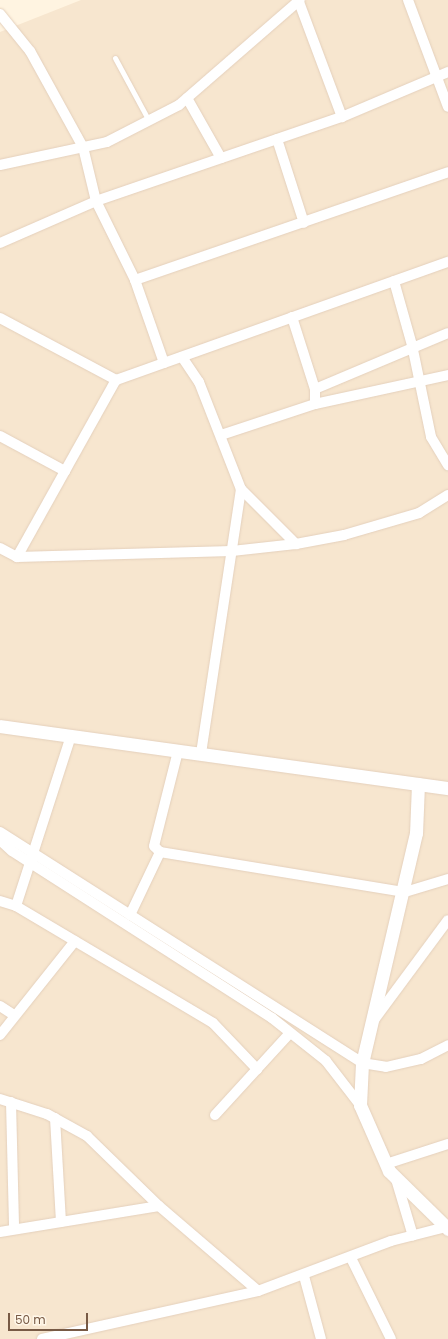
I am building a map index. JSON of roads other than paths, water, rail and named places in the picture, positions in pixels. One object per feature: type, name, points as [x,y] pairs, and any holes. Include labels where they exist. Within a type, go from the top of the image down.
[{"type":"street","points":[[408,0],[434,76],[448,107]]},
{"type":"street","points":[[0,165],[107,142],[149,120],[187,98],[300,1],[342,117]]},
{"type":"street","points":[[0,14],[30,51],[82,147],[96,201],[135,280],[164,363]]},
{"type":"street","points":[[0,243],[96,201],[342,117],[434,76],[448,72]]},
{"type":"street","points":[[187,98],[221,158]]},
{"type":"street","points":[[277,139],[304,223]]},
{"type":"street","points":[[135,280],[304,223],[448,172]]},
{"type":"street","points":[[17,557],[116,380],[448,262]]},
{"type":"street","points":[[394,281],[412,345],[431,437],[448,465]]},
{"type":"street","points":[[292,317],[315,389],[316,404]]},
{"type":"street","points":[[0,318],[116,380]]},
{"type":"street","points":[[315,389],[412,345],[448,333]]},
{"type":"street","points":[[182,356],[199,382],[241,489],[296,544]]},
{"type":"street","points":[[221,435],[316,404],[448,375]]},
{"type":"street","points":[[0,436],[65,471]]},
{"type":"street","points":[[201,754],[241,489]]},
{"type":"street","points":[[2,551],[17,557],[232,552],[296,544],[344,535],[419,513],[448,495]]},
{"type":"street","points":[[0,726],[448,788]]},
{"type":"street","points":[[16,906],[31,864],[33,853],[71,736]]},
{"type":"street","points":[[178,751],[154,846],[160,852],[405,892],[448,879]]},
{"type":"street","points":[[360,1105],[362,1062],[405,892],[416,833],[418,784]]},
{"type":"street","points":[[0,832],[362,1062],[386,1067],[421,1059],[448,1045]]},
{"type":"street","points":[[0,840],[31,864],[290,1033],[326,1061],[360,1105],[386,1164],[396,1179],[447,1228]]},
{"type":"street","points":[[130,914],[160,852]]},
{"type":"street","points":[[0,901],[16,906],[213,1023],[257,1069]]},
{"type":"street","points":[[372,1021],[448,920]]},
{"type":"street","points":[[0,1035],[14,1015],[75,941]]},
{"type":"street","points":[[0,1006],[14,1015]]},
{"type":"street","points":[[215,1115],[290,1033]]},
{"type":"street","points":[[0,1099],[55,1118],[87,1136],[159,1206],[258,1291]]},
{"type":"street","points":[[11,1102],[14,1229]]},
{"type":"street","points":[[55,1118],[61,1222]]},
{"type":"street","points":[[386,1164],[448,1144]]},
{"type":"street","points":[[396,1179],[413,1236]]},
{"type":"street","points":[[0,1232],[159,1206]]},
{"type":"street","points":[[42,1339],[115,1320],[258,1291],[304,1276],[413,1236],[447,1228]]},
{"type":"street","points":[[351,1258],[392,1339]]},
{"type":"street","points":[[304,1276],[321,1339]]},
{"type":"lane","points":[[115,58],[149,120]]}]
